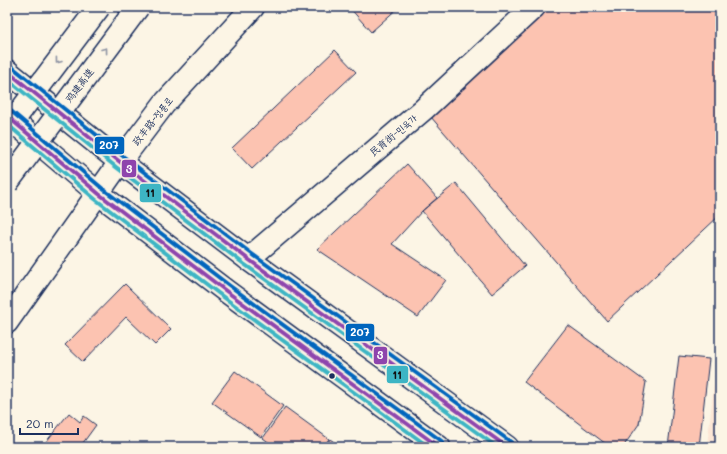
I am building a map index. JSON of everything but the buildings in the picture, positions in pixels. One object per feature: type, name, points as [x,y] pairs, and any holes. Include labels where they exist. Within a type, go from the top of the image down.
[{"type":"main road","points":[[7,129],[99,7]]},
{"type":"main road","name":"鸡建高速","points":[[7,183],[138,7]]},
{"type":"main road","name":"政丰路-정풍로","points":[[7,322],[99,194],[120,162],[164,104],[253,7]]},
{"type":"main road","name":"民育街-민육가","points":[[248,258],[424,109],[534,7]]},
{"type":"main road","points":[[7,71],[120,162],[248,258],[507,447]]},
{"type":"main road","points":[[7,116],[99,194],[226,291],[439,447]]},
{"type":"shaded area","points":[[720,328],[720,447],[707,447]]},
{"type":"transit line","name":"207","points":[[11,66],[124,157],[252,254],[511,442]]},
{"type":"transit line","name":"3","points":[[7,71],[120,162],[248,259],[507,447]]},
{"type":"transit line","name":"11","points":[[7,79],[116,167],[244,264],[497,447]]},
{"type":"transit line","name":"207","points":[[11,111],[103,189],[230,286],[443,442]]},
{"type":"transit line","name":"3","points":[[7,116],[99,194],[226,291],[439,447]]},
{"type":"transit line","name":"11","points":[[7,124],[95,199],[222,296],[429,447]]}]
